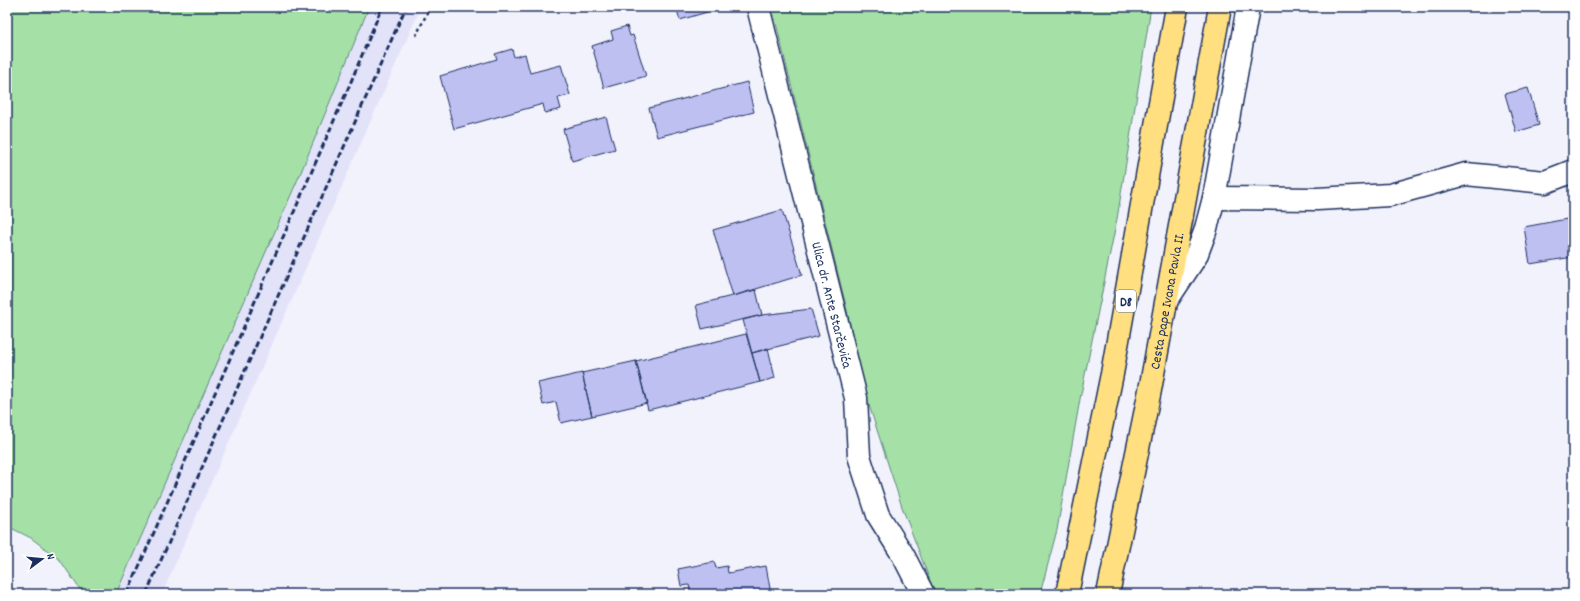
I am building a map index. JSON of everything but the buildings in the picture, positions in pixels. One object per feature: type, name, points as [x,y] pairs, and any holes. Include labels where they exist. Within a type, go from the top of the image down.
[{"type":"main road","name":"D8","points":[[1067,594],[1112,374],[1177,7]]},
{"type":"main road","name":"Cesta pape Ivana Pavla II.","points":[[1108,594],[1167,300],[1220,7]]},
{"type":"street","name":"Ulica dr. Ante Starčevića","points":[[758,7],[856,398],[859,456],[878,515],[904,555],[923,594]]},
{"type":"street","points":[[1167,300],[1196,256],[1214,198],[1248,7]]},
{"type":"street","points":[[1214,198],[1317,199],[1390,195],[1466,174],[1545,182],[1573,171]]},
{"type":"path","points":[[416,36],[430,7]]},
{"type":"shaded area","points":[[369,7],[421,7],[162,594],[116,594],[301,172]]},
{"type":"green space","points":[[7,7],[369,7],[301,172],[116,594],[83,594],[60,560],[31,538],[7,526]]},
{"type":"green space","points":[[772,7],[1151,7],[1117,219],[1080,399],[1057,530],[1040,594],[935,594],[902,507],[865,393],[846,306]]},
{"type":"railway","points":[[127,594],[350,84],[382,7]]},
{"type":"railway","points":[[146,594],[406,7]]}]
